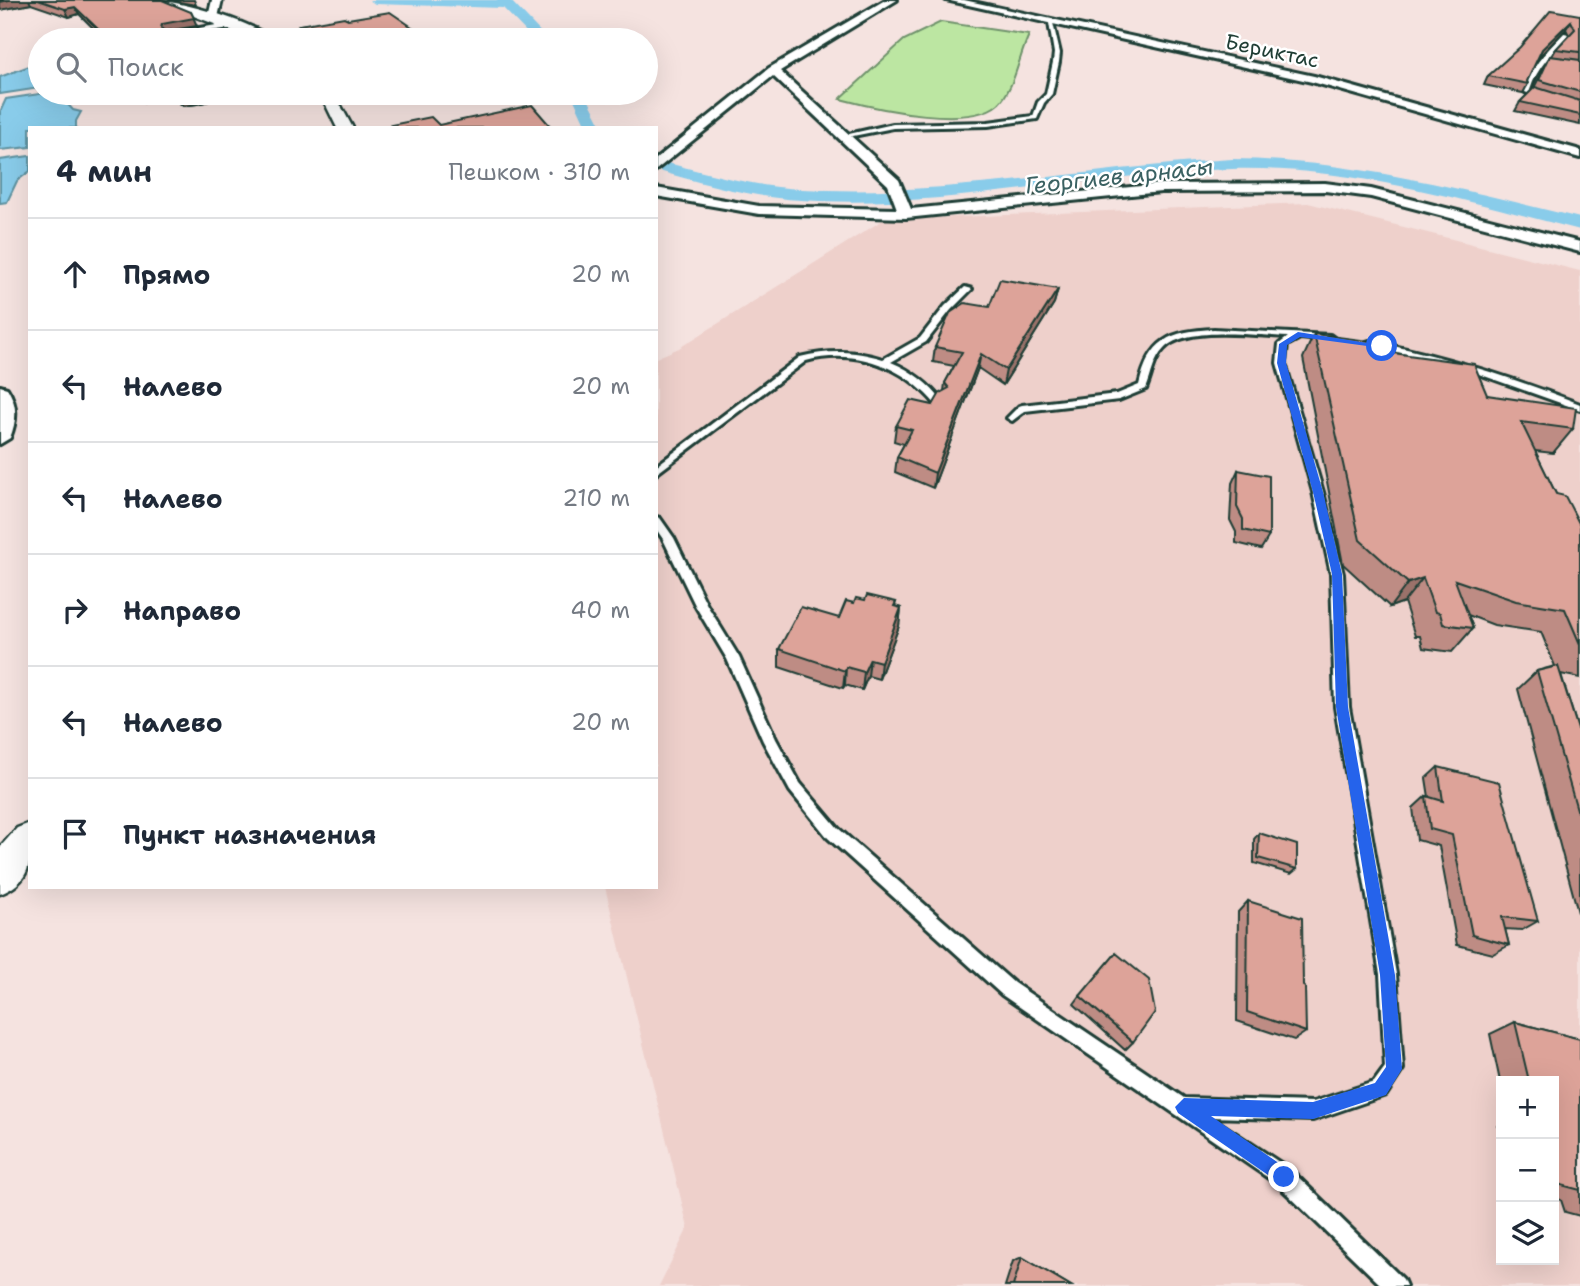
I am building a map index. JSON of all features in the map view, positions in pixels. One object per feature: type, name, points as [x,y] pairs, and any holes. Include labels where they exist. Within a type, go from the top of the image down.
[{"type":"street","points":[[158,0],[240,28]]},
{"type":"street","points":[[213,17],[217,0]]},
{"type":"street","points":[[658,164],[774,70],[892,0]]},
{"type":"street","name":"Бериктас","points":[[951,0],[1017,8],[1051,23],[1314,79],[1580,154]]},
{"type":"street","points":[[212,28],[233,25]]},
{"type":"street","points":[[774,70],[894,183],[905,213]]},
{"type":"street","points":[[333,105],[344,126]]},
{"type":"street","points":[[658,192],[759,210],[905,213],[1161,188],[1325,187],[1371,193],[1580,247]]},
{"type":"street","points":[[0,392],[6,400],[6,425],[0,438]]},
{"type":"street","points":[[0,876],[28,842]]},
{"type":"lane","points":[[843,136],[893,126],[988,124],[1035,118],[1041,102],[1049,94],[1055,63],[1057,51],[1051,35],[1051,23]]},
{"type":"lane","points":[[1549,99],[1527,91],[1542,60],[1566,34]]},
{"type":"lane","points":[[1542,60],[1553,62]]},
{"type":"lane","points":[[885,362],[923,340],[948,307],[968,289]]},
{"type":"lane","points":[[1012,418],[1023,408],[1119,397],[1143,387],[1147,369],[1160,346],[1174,337],[1197,333],[1298,335],[1346,340],[1444,360],[1505,378],[1580,407]]},
{"type":"lane","points":[[1184,1107],[1313,1111],[1380,1089],[1394,1069],[1388,975],[1342,707],[1337,574],[1318,492],[1281,363],[1283,344],[1298,335]]},
{"type":"lane","points":[[658,469],[803,359],[820,352],[852,354],[885,362],[932,392],[939,403]]},
{"type":"lane","points":[[658,524],[668,538],[702,607],[733,657],[769,741],[796,787],[834,833],[1008,989],[1284,1177],[1396,1286]]},
{"type":"shaded area","points":[[1308,203],[1580,271],[1580,1286],[659,1286],[688,1228],[605,889],[658,889],[658,357],[679,348],[883,220]]},
{"type":"green space","points":[[941,22],[1029,35],[1007,93],[990,110],[971,115],[925,115],[840,99],[904,40]]},
{"type":"water","points":[[28,66],[28,90],[0,94],[0,77]]},
{"type":"water","points":[[28,96],[28,105],[68,105],[73,110],[81,112],[76,126],[28,126],[28,147],[0,150],[0,112],[6,99]]},
{"type":"water","points":[[28,156],[28,173],[17,181],[7,202],[0,203],[0,160]]},
{"type":"building","points":[[38,0],[162,0],[191,12],[194,18],[162,24],[161,28],[97,28],[75,7],[65,9]]},
{"type":"building","points":[[1551,10],[1580,15],[1580,52],[1556,49],[1575,29],[1571,21],[1542,49],[1528,84],[1488,76],[1520,47]]},
{"type":"building","points":[[390,12],[413,28],[303,28],[299,25],[344,17],[348,19]]},
{"type":"building","points":[[1550,56],[1580,60],[1580,92],[1539,80]]},
{"type":"building","points":[[1535,87],[1580,101],[1580,115],[1520,102]]},
{"type":"building","points":[[532,105],[550,126],[391,125],[431,117],[439,125]]},
{"type":"building","points":[[1000,279],[1058,289],[1006,370],[981,354],[935,473],[897,457],[912,430],[896,426],[910,400],[933,405],[940,393],[949,388],[945,383],[962,352],[935,347],[950,313],[965,303],[989,307]]},
{"type":"building","points":[[1314,334],[1384,343],[1386,352],[1474,364],[1487,395],[1576,408],[1573,429],[1521,422],[1556,494],[1565,496],[1580,525],[1580,644],[1565,609],[1516,601],[1455,580],[1473,628],[1443,624],[1440,613],[1435,612],[1423,578],[1408,583],[1360,540]]},
{"type":"building","points":[[1238,470],[1269,476],[1269,536],[1243,530],[1243,519],[1237,507]]},
{"type":"building","points":[[867,595],[896,602],[894,606],[901,608],[881,662],[870,659],[864,672],[846,667],[845,671],[779,649],[801,607],[839,618],[846,601],[854,603],[856,598],[865,600]]},
{"type":"building","points":[[1558,666],[1580,736],[1580,820],[1537,671]]},
{"type":"building","points":[[1438,767],[1499,782],[1538,921],[1502,917],[1509,945],[1472,935],[1452,835],[1430,829],[1426,796],[1443,801]]},
{"type":"building","points":[[1259,833],[1297,845],[1297,869],[1258,858]]},
{"type":"building","points":[[1248,901],[1302,918],[1306,1032],[1247,1012]]},
{"type":"building","points":[[1116,953],[1149,980],[1155,1012],[1133,1042],[1080,996]]},
{"type":"building","points":[[1515,1022],[1580,1039],[1580,1190],[1559,1184],[1559,1076],[1528,1076]]},
{"type":"building","points":[[1022,1257],[1071,1286],[1013,1286]]},
{"type":"waterway","points":[[375,0],[507,4]]},
{"type":"waterway","name":"Георгиев арнасы","points":[[503,0],[507,4]]},
{"type":"waterway","name":"Георгиев арнасы","points":[[507,4],[530,28]]},
{"type":"waterway","name":"Георгиев арнасы","points":[[584,105],[594,126]]},
{"type":"waterway","name":"Георгиев арнасы","points":[[658,166],[728,185],[800,195],[871,197],[943,193],[1159,169],[1275,164],[1408,182],[1580,224]]},
{"type":"route","points":[[1284,1177],[1184,1107],[1313,1111],[1380,1089],[1394,1069],[1388,975],[1342,707],[1337,574],[1318,492],[1281,363],[1283,344],[1298,335],[1382,346]]}]
